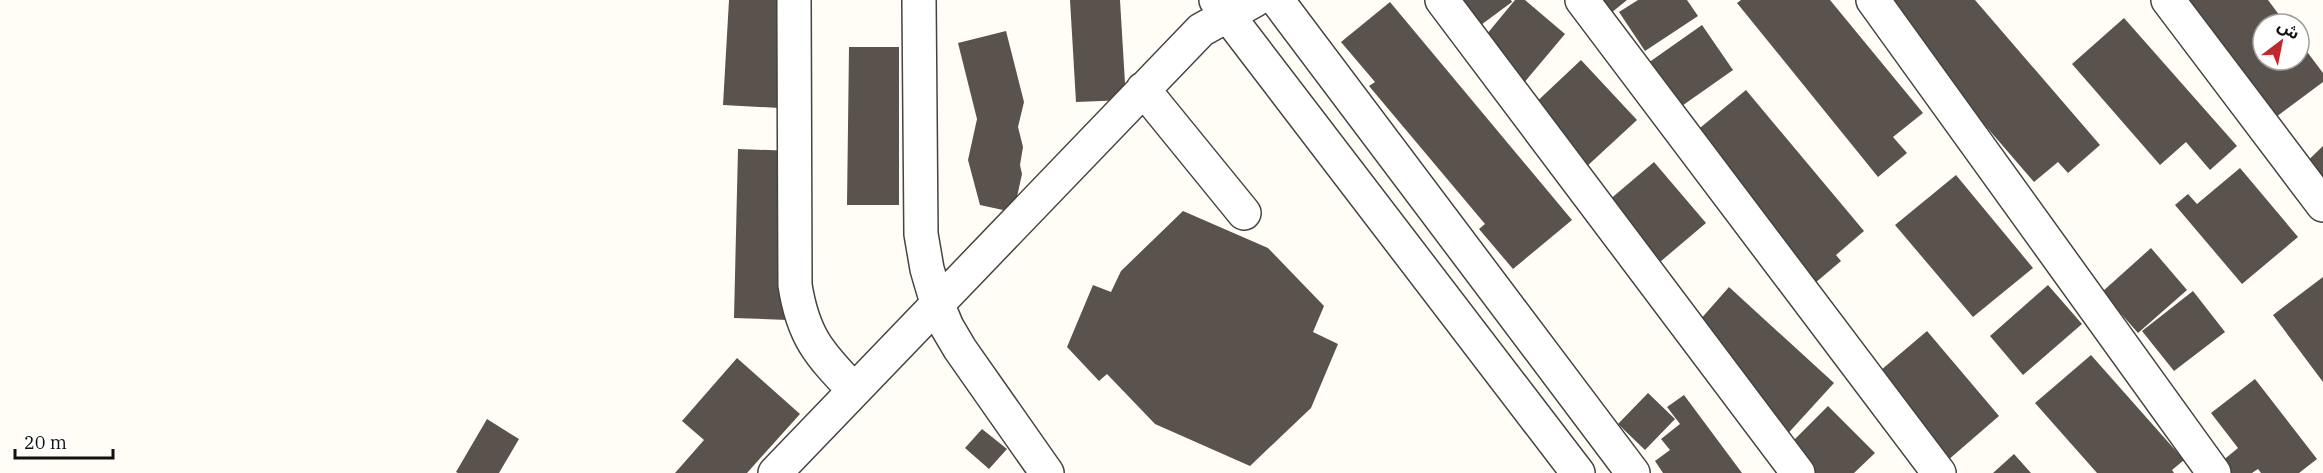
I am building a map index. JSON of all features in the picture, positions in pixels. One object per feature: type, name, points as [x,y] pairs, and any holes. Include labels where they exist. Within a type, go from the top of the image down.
[{"type":"street","points":[[794,0],[795,285],[798,307],[814,345],[824,359],[854,390]]},
{"type":"street","points":[[919,0],[921,234],[927,269],[937,303],[960,349],[1047,473]]},
{"type":"street","points":[[1277,0],[1633,473]]},
{"type":"street","points":[[1442,0],[1798,473]]},
{"type":"street","points":[[1582,0],[1939,473]]},
{"type":"street","points":[[1874,0],[2214,473]]},
{"type":"street","points":[[2168,0],[2323,205]]},
{"type":"street","points":[[775,473],[1143,89],[1201,30],[1233,5],[1578,473]]},
{"type":"street","points":[[1143,89],[1244,213]]},
{"type":"building","points":[[729,0],[786,0],[780,108],[723,105]]},
{"type":"building","points":[[1070,0],[1120,0],[1126,100],[1076,102]]},
{"type":"building","points":[[1440,0],[1511,0],[1512,2],[1466,36]]},
{"type":"building","points":[[1515,0],[1525,0],[1565,34],[1523,84],[1477,46]]},
{"type":"building","points":[[1601,0],[1627,0],[1611,13]]},
{"type":"building","points":[[1638,0],[1687,0],[1698,16],[1645,51],[1619,12]]},
{"type":"building","points":[[1741,0],[1830,0],[1923,113],[1893,137],[1907,153],[1878,177],[1737,3]]},
{"type":"building","points":[[1886,0],[1975,0],[2100,145],[2068,173],[2058,162],[2034,182],[1883,7]]},
{"type":"building","points":[[2176,0],[2268,0],[2277,12],[2251,12],[2251,72],[2311,72],[2311,57],[2323,73],[2323,82],[2268,123]]},
{"type":"building","points":[[1390,2],[1572,220],[1513,269],[1479,229],[1485,224],[1369,86],[1375,82],[1341,42]]},
{"type":"building","points":[[2124,18],[2237,146],[2210,170],[2186,142],[2160,165],[2072,64]]},
{"type":"building","points":[[1702,25],[1733,70],[1679,108],[1648,63]]},
{"type":"building","points":[[1006,31],[1024,102],[1018,127],[1023,147],[1020,165],[1022,174],[1015,206],[1003,210],[980,205],[968,160],[977,119],[958,43]]},
{"type":"building","points":[[849,47],[899,47],[899,205],[847,205]]},
{"type":"building","points":[[1581,60],[1637,120],[1585,168],[1530,108]]},
{"type":"building","points":[[1746,90],[1864,231],[1836,255],[1841,261],[1808,289],[1695,132]]},
{"type":"building","points":[[2323,146],[2323,209],[2292,176]]},
{"type":"building","points":[[738,149],[793,151],[788,320],[734,318]]},
{"type":"building","points":[[1654,162],[1706,223],[1660,262],[1608,201]]},
{"type":"building","points":[[2240,168],[2298,237],[2242,284],[2175,205],[2188,194],[2197,204]]},
{"type":"building","points":[[1956,175],[2033,268],[1973,317],[1895,225]]},
{"type":"building","points":[[1183,211],[1268,248],[1324,306],[1313,332],[1338,344],[1311,408],[1250,466],[1155,424],[1107,374],[1099,381],[1067,347],[1093,285],[1111,292],[1121,271]]},
{"type":"building","points":[[2151,248],[2187,290],[2138,333],[2102,292]]},
{"type":"building","points":[[2323,277],[2323,382],[2273,315]]},
{"type":"building","points":[[2048,285],[2082,324],[2023,375],[1990,336]]},
{"type":"building","points":[[1729,287],[1834,383],[1782,440],[1692,329]]},
{"type":"building","points":[[2193,291],[2225,332],[2174,371],[2142,331]]},
{"type":"building","points":[[1927,331],[1999,416],[1940,467],[1867,382]]},
{"type":"building","points":[[2091,355],[2184,460],[2172,470],[2174,473],[2097,473],[2035,403]]},
{"type":"building","points":[[737,358],[800,414],[747,473],[675,473],[704,440],[682,421]]},
{"type":"building","points":[[2255,379],[2317,459],[2299,473],[2261,473],[2258,469],[2252,473],[2229,473],[2221,462],[2238,448],[2211,413]]},
{"type":"building","points":[[1648,393],[1675,419],[1645,450],[1618,424]]},
{"type":"building","points":[[1684,395],[1742,473],[1663,473],[1655,461],[1670,450],[1661,439],[1680,424],[1667,407]]},
{"type":"building","points":[[1828,406],[1875,453],[1854,473],[1801,473],[1781,453]]},
{"type":"building","points":[[487,419],[519,439],[499,473],[456,472]]},
{"type":"building","points":[[982,429],[1007,449],[989,469],[965,448]]},
{"type":"building","points":[[2014,454],[2031,473],[1993,473]]}]
